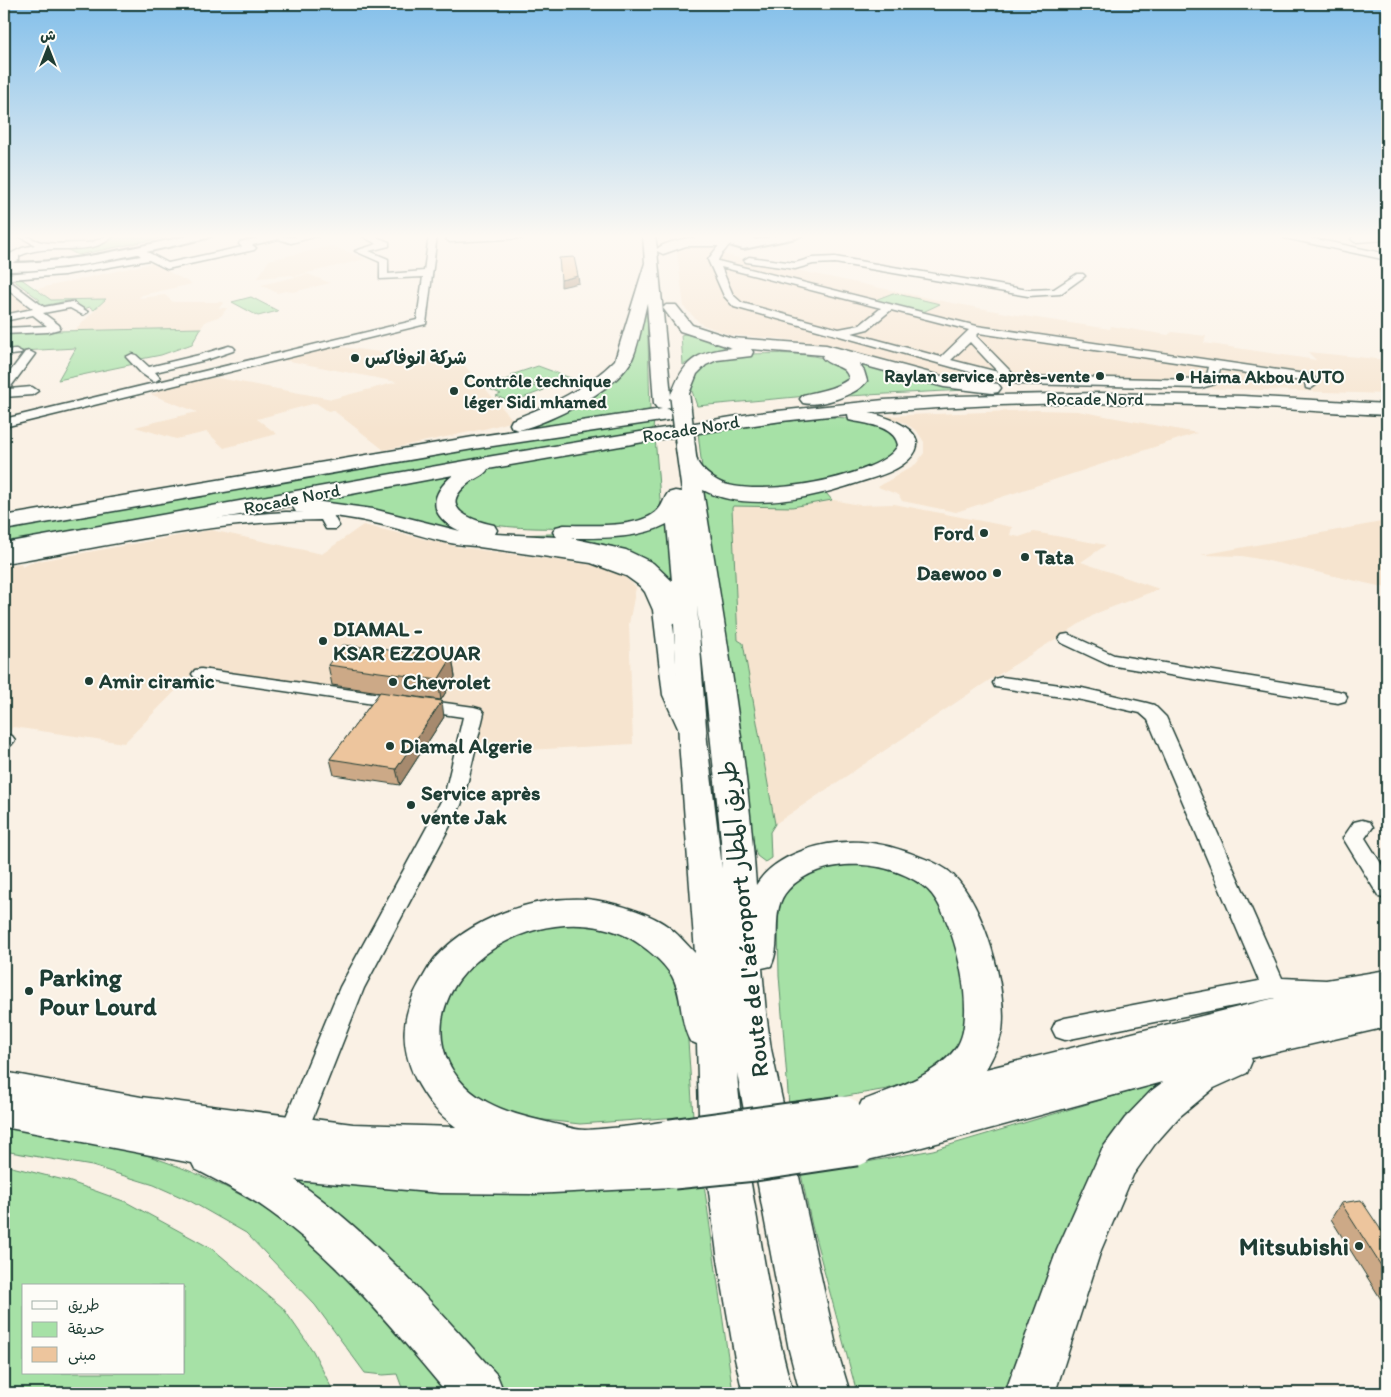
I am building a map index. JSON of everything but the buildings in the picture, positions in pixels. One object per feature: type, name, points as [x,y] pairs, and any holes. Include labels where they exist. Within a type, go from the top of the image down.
[{"type":"highway","points":[[394,456],[519,424],[554,410],[585,394],[610,375],[623,361],[640,300]]},
{"type":"highway","points":[[662,300],[672,400],[680,450],[711,486],[733,492],[764,495],[835,484],[895,462],[905,451],[907,442],[905,435],[895,427],[879,420],[862,416],[812,412]]},
{"type":"highway","points":[[669,300],[674,338]]},
{"type":"highway","points":[[671,308],[686,328],[704,336],[732,343],[826,350],[944,382],[1028,391]]},
{"type":"highway","points":[[672,400],[696,362],[720,354],[766,351],[817,354],[838,359],[851,366],[858,374],[858,381],[847,389],[833,395],[785,403]]},
{"type":"highway","points":[[672,400],[677,367]]},
{"type":"highway","name":"Rocade Nord","points":[[4,523],[394,456],[648,416],[785,403],[1028,391],[1207,393],[1387,403]]},
{"type":"highway","name":"Rocade Nord","points":[[4,550],[216,514],[498,460],[715,425],[812,412],[939,403],[1106,398],[1241,401],[1387,410]]},
{"type":"highway","name":"Route de l'aéroport طريق المطار","points":[[680,450],[675,497],[682,554],[693,741],[712,930],[719,1114],[740,1254],[759,1359],[768,1393]]},
{"type":"highway","name":"Route de l'aéroport طريق المطار","points":[[680,450],[712,622],[737,840],[747,1013],[813,1350],[825,1393]]},
{"type":"highway","points":[[498,460],[462,476],[450,486],[445,494],[445,508],[460,523],[476,529],[519,533],[626,530],[660,520],[671,509],[675,497]]},
{"type":"highway","points":[[216,514],[263,508],[324,508],[355,512],[456,537],[587,548],[616,554],[637,562],[655,574],[673,597],[686,646]]},
{"type":"highway","points":[[760,1086],[758,946],[761,912],[767,896],[775,882],[792,869],[824,856],[845,853],[887,856],[940,882],[952,900],[973,944],[983,997],[985,1022],[977,1047],[970,1060],[958,1073],[858,1125]]},
{"type":"highway","points":[[582,1149],[488,1124],[456,1105],[434,1079],[423,1048],[423,1018],[434,987],[458,957],[486,936],[520,920],[554,912],[592,912],[636,924],[668,944],[686,966],[697,998],[719,1114]]},
{"type":"highway","points":[[4,1089],[142,1115],[292,1136],[373,1144],[582,1149],[754,1159],[858,1125],[1274,1013],[1387,993]]},
{"type":"highway","points":[[858,1125],[923,1130],[1283,1034],[1387,1012]]},
{"type":"highway","points":[[1030,1393],[1079,1250],[1117,1163],[1140,1132],[1165,1104],[1200,1076],[1252,1052],[1283,1034]]},
{"type":"highway","points":[[4,1109],[271,1158],[440,1173],[532,1174],[672,1154]]},
{"type":"highway","points":[[188,1144],[274,1190],[326,1230],[388,1287],[479,1393]]},
{"type":"street","points":[[4,331],[55,327],[26,300]]},
{"type":"street","points":[[4,423],[422,322],[424,300]]},
{"type":"street","points":[[733,300],[738,305],[1010,378],[1201,384],[1211,381],[1215,364]]},
{"type":"street","points":[[873,300],[973,333],[1215,364],[1305,378],[1311,380],[1310,385]]},
{"type":"street","points":[[4,318],[70,305],[83,312]]},
{"type":"street","points":[[836,332],[856,330],[864,327],[889,307]]},
{"type":"street","points":[[944,361],[973,333]]},
{"type":"street","points":[[973,333],[1010,378]]},
{"type":"street","points":[[145,371],[202,358],[229,349]]},
{"type":"street","points":[[4,353],[16,352]]},
{"type":"street","points":[[4,388],[29,354]]},
{"type":"street","points":[[132,357],[145,371],[163,385]]},
{"type":"street","points":[[4,393],[32,391]]},
{"type":"street","points":[[4,558],[260,516],[327,516],[332,526]]},
{"type":"street","points":[[456,537],[502,547],[601,561],[626,569],[647,583],[657,600],[660,610],[672,695],[681,719],[693,741]]},
{"type":"street","points":[[1068,639],[1109,660],[1338,697]]},
{"type":"street","points":[[201,674],[474,713],[455,793],[352,987],[292,1136]]},
{"type":"street","points":[[1002,683],[1091,696],[1147,709],[1156,717],[1274,988]]},
{"type":"street","points":[[1362,826],[1354,838],[1387,891]]},
{"type":"street","points":[[1065,1029],[1274,988],[1326,990],[1387,980]]},
{"type":"shaded area","points":[[4,300],[22,300],[35,310],[4,316]]},
{"type":"shaded area","points":[[105,300],[224,302],[219,308],[227,308],[221,316],[206,321],[201,328],[75,330]]},
{"type":"shaded area","points":[[683,300],[938,300],[1017,315],[1110,329],[1111,326],[1168,335],[1172,332],[1206,336],[1204,343],[1316,360],[1308,352],[1387,360],[1387,394],[984,381],[938,375],[838,347],[782,339],[730,335],[701,324],[684,307]]},
{"type":"shaded area","points":[[332,346],[413,356],[465,366],[514,421],[384,450],[333,410],[328,411],[316,403],[257,419],[277,434],[224,448],[207,432],[176,439],[135,427],[197,412],[150,394],[157,393],[158,388],[207,376],[332,399],[397,382],[279,359]]},
{"type":"shaded area","points":[[1036,410],[1078,411],[1197,433],[956,512],[902,501],[899,495],[878,487],[916,464],[924,453],[924,442],[917,431],[903,422],[883,416]]},
{"type":"shaded area","points":[[834,500],[859,505],[894,504],[1012,527],[1010,535],[1019,537],[1034,532],[1106,545],[1081,562],[1159,589],[1097,613],[985,683],[775,824],[742,641],[738,640],[732,508],[733,506],[792,507]]},
{"type":"shaded area","points":[[1387,521],[1387,588],[1242,556],[1201,555]]},
{"type":"shaded area","name":"DIAMAL - KSAR EZZOUAR","points":[[363,525],[459,547],[593,565],[622,575],[636,587],[629,624],[633,744],[477,753],[483,708],[196,670],[124,743],[13,727],[9,732],[4,731],[4,566],[21,563],[22,567],[33,562],[211,530],[322,554]]},
{"type":"green space","points":[[39,300],[71,300],[42,306],[36,301]]},
{"type":"green space","points":[[72,300],[105,300],[94,310],[90,307],[84,309]]},
{"type":"green space","points":[[257,300],[278,311],[258,316],[232,302]]},
{"type":"green space","points":[[876,300],[924,300],[940,304],[923,312]]},
{"type":"green space","points":[[645,305],[647,306],[650,410],[518,430],[603,385]]},
{"type":"green space","points":[[201,328],[192,344],[161,355],[131,361],[134,364],[58,380],[76,348],[4,352],[4,341],[10,332]]},
{"type":"green space","points":[[685,334],[730,344],[806,349],[836,354],[912,377],[985,389],[847,396],[861,384],[864,378],[854,366],[841,358],[810,351],[771,348],[731,350],[714,353],[683,365],[681,335]]},
{"type":"green space","points":[[748,354],[788,354],[820,357],[834,362],[844,369],[849,379],[842,387],[807,396],[697,406],[692,391],[691,378],[703,363]]},
{"type":"green space","points":[[538,366],[573,379],[546,389],[511,375]]},
{"type":"green space","points":[[511,378],[544,390],[512,402],[496,396],[501,394],[485,387]]},
{"type":"green space","points":[[824,417],[864,420],[883,426],[898,439],[898,447],[884,461],[849,476],[788,489],[732,489],[706,475],[702,468],[698,432]]},
{"type":"green space","points":[[654,419],[653,430],[4,544],[4,527],[353,467]]},
{"type":"green space","points":[[655,437],[661,511],[647,518],[625,523],[570,528],[514,527],[491,525],[472,520],[455,510],[453,489],[482,469]]},
{"type":"green space","points":[[470,469],[454,476],[445,484],[440,489],[437,500],[438,509],[443,516],[460,530],[511,535],[628,532],[652,526],[669,516],[674,584],[658,568],[646,560],[612,546],[595,542],[455,531],[359,507],[291,502]]},
{"type":"green space","points":[[701,486],[767,499],[826,493],[832,500],[792,507],[733,506],[732,508],[738,640],[743,643],[775,824],[770,832],[771,858],[765,862],[757,856],[754,846]]},
{"type":"green space","points":[[840,861],[872,861],[904,873],[934,894],[949,921],[963,980],[968,1016],[965,1037],[949,1061],[923,1078],[887,1089],[789,1106],[779,975],[778,920],[781,896],[804,873]]},
{"type":"green space","points":[[572,922],[605,926],[640,938],[681,984],[687,1026],[693,1116],[580,1124],[500,1115],[460,1085],[442,1058],[435,1028],[445,989],[480,951],[518,930]]},
{"type":"green space","points":[[1158,1083],[1126,1120],[1027,1344],[1015,1393],[857,1393],[812,1226],[801,1174],[933,1150]]},
{"type":"green space","points":[[4,1122],[102,1142],[134,1151],[196,1173],[255,1203],[291,1227],[324,1256],[428,1364],[451,1393],[404,1393],[397,1374],[365,1373],[315,1305],[246,1233],[190,1201],[154,1185],[92,1166],[4,1151]]},
{"type":"green space","points":[[4,1165],[68,1181],[126,1202],[214,1250],[283,1308],[313,1351],[334,1393],[4,1393]]},
{"type":"green space","points":[[280,1173],[704,1184],[733,1393],[507,1393],[442,1317]]},
{"type":"place","name":"شركة انوفاكس","points":[[355,358]]},
{"type":"place","name":"Raylan service après-vente","points":[[1100,376]]},
{"type":"place","name":"Haima Akbou AUTO","points":[[1180,377]]},
{"type":"place","name":"Contrôle technique léger Sidi mhamed","points":[[454,391]]},
{"type":"place","name":"Ford","points":[[984,533]]},
{"type":"place","name":"Tata","points":[[1025,557]]},
{"type":"place","name":"Daewoo","points":[[997,573]]},
{"type":"place","name":"DIAMAL - KSAR EZZOUAR","points":[[323,641]]},
{"type":"place","name":"Amir ciramic","points":[[89,681]]},
{"type":"place","name":"Chevrolet","points":[[393,682]]},
{"type":"place","name":"Diamal Algerie","points":[[390,746]]},
{"type":"place","name":"Service après vente Jak","points":[[411,805]]},
{"type":"place","name":"Parking Pour Lourd","points":[[29,991]]},
{"type":"place","name":"Mitsubishi","points":[[1359,1246]]}]
